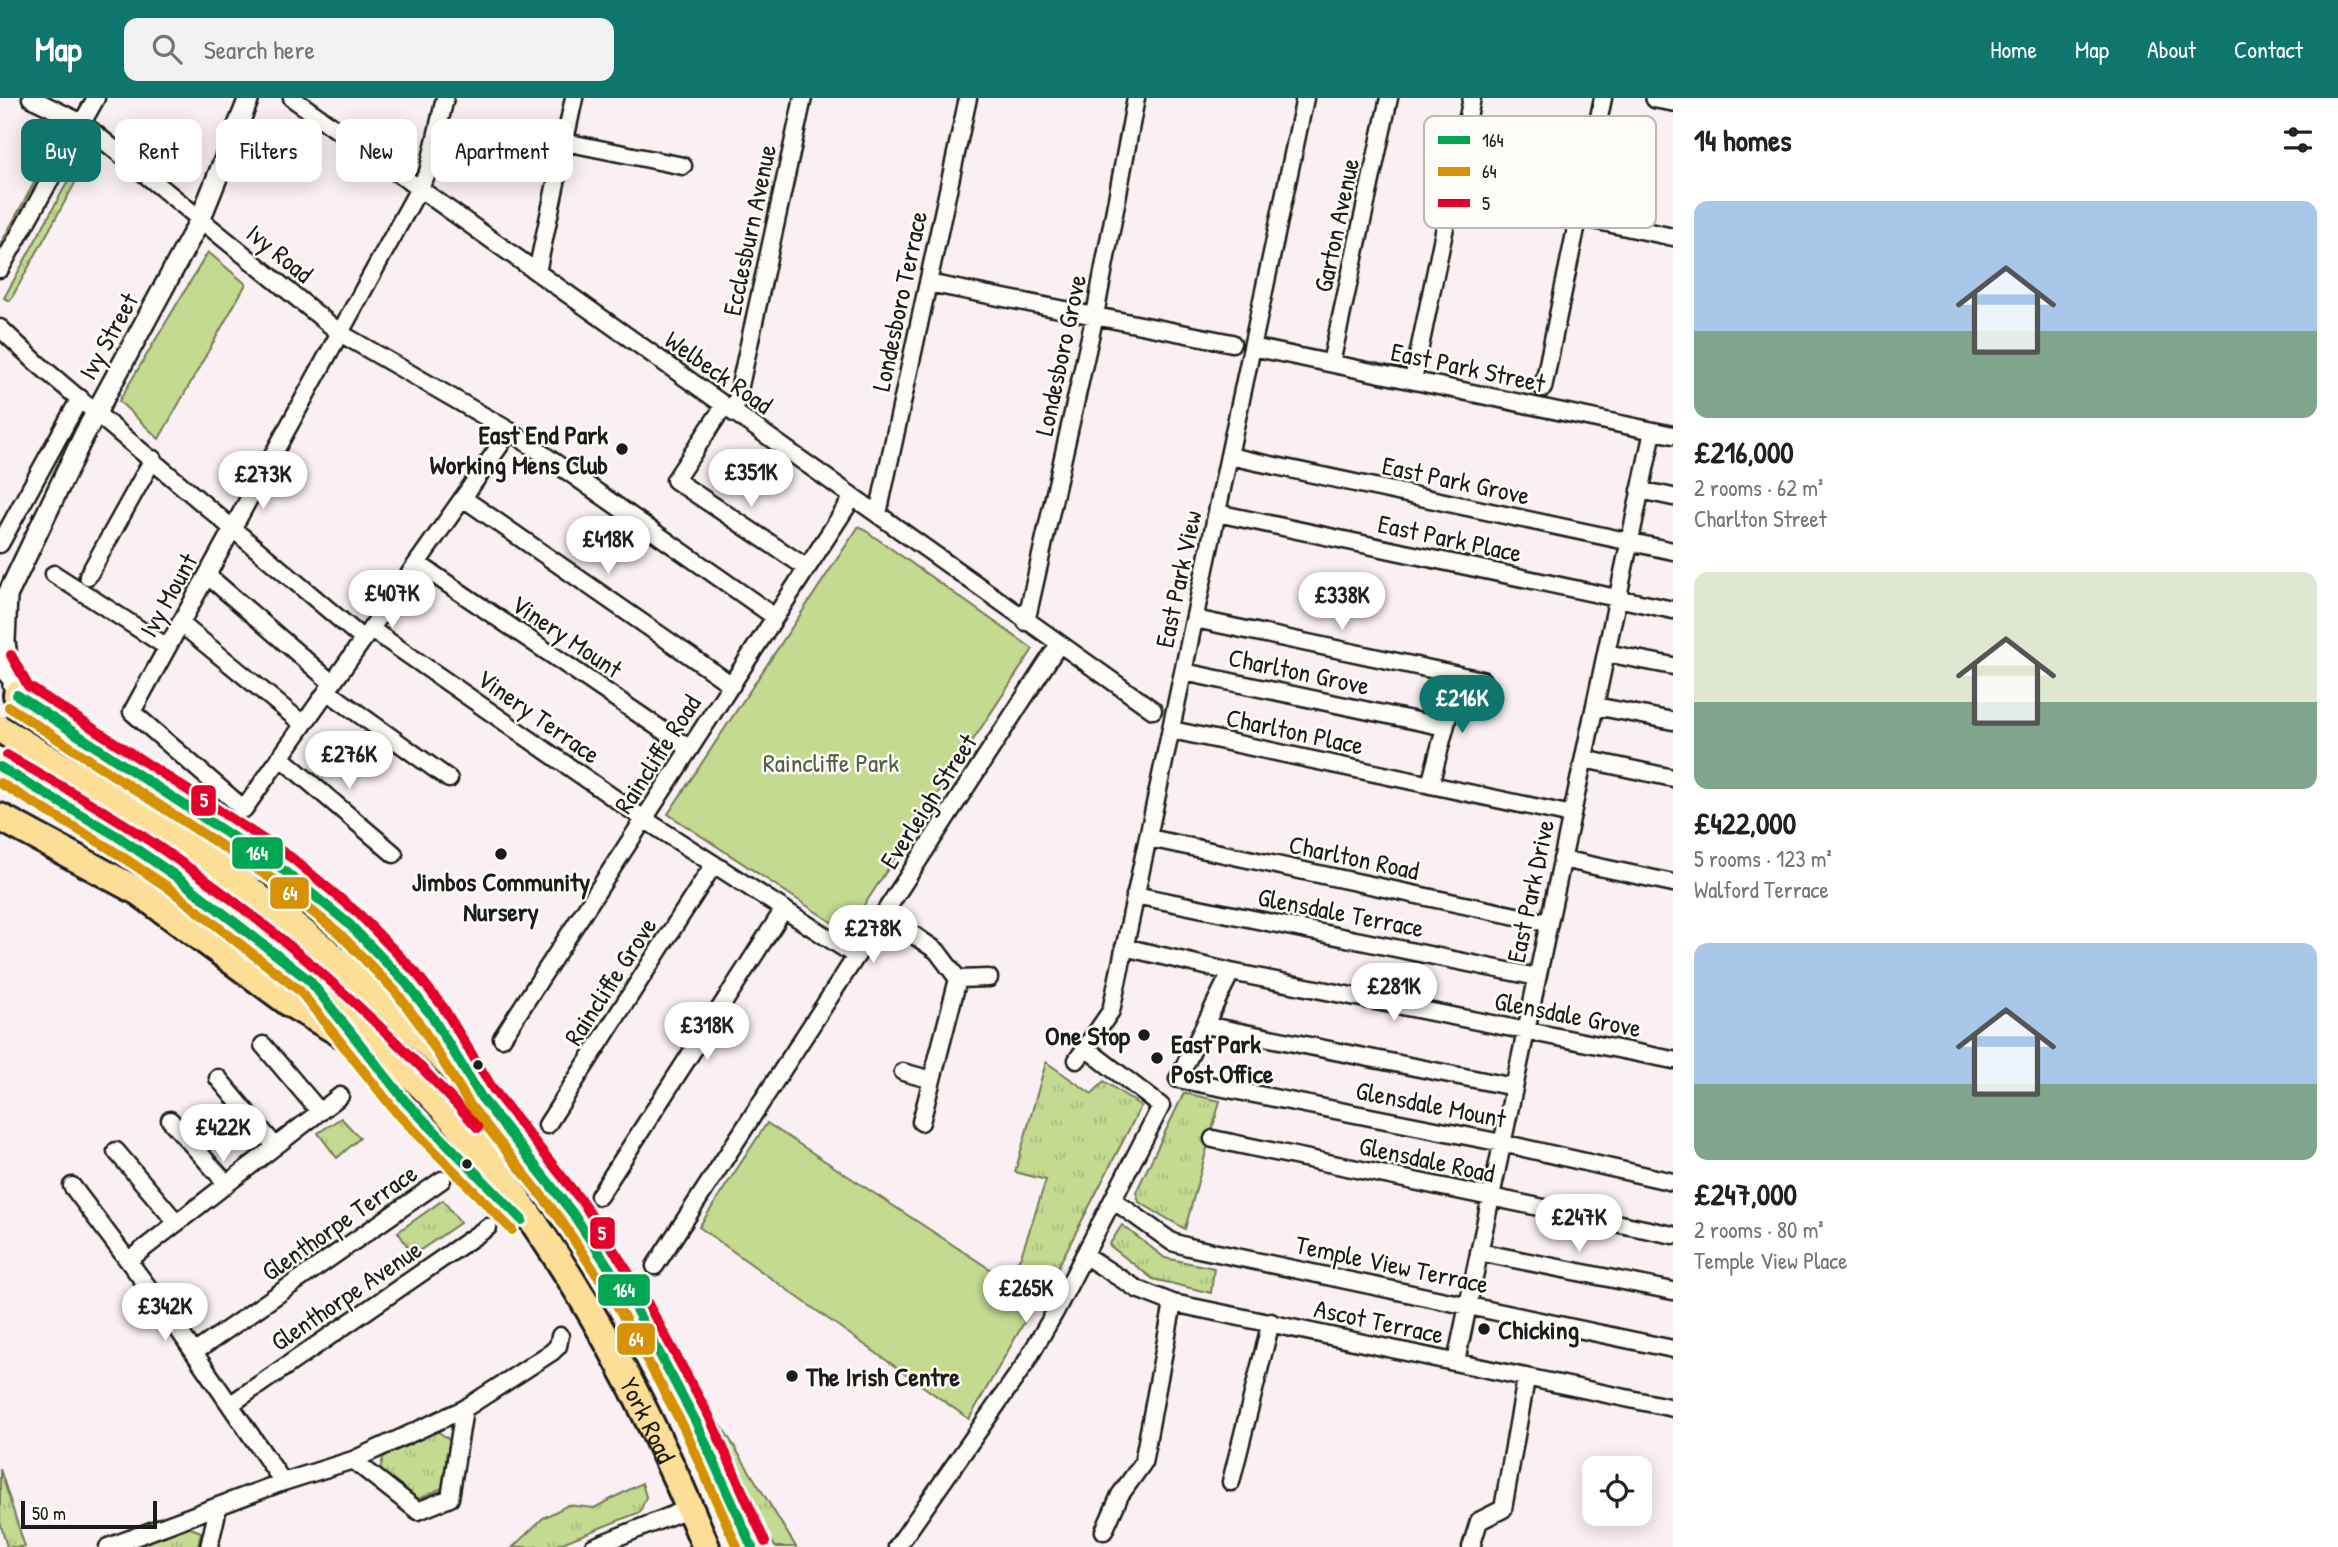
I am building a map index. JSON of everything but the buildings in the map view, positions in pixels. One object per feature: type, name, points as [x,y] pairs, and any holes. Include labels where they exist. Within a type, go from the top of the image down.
[{"type":"highway","points":[[9,678],[320,898],[390,965],[422,1003],[487,1106]]},
{"type":"highway","name":"York Road","points":[[0,729],[151,821],[227,872],[325,950],[487,1106],[582,1226],[638,1313],[694,1413],[752,1547]]},
{"type":"highway","name":"York Road","points":[[0,766],[151,860],[310,981],[415,1078],[483,1154],[552,1254],[637,1396],[706,1547]]},
{"type":"highway","points":[[0,817],[139,892],[292,1004],[415,1078]]},
{"type":"street","name":"Ivy Road","points":[[31,98],[74,119]]},
{"type":"street","points":[[84,119],[96,98]]},
{"type":"street","name":"Ivy Street","points":[[9,678],[3,599],[96,412],[200,220],[249,98]]},
{"type":"street","name":"Welbeck Road","points":[[292,98],[1153,710]]},
{"type":"street","name":"Ivy Mount","points":[[280,757],[244,809],[132,712],[428,172],[445,98]]},
{"type":"street","points":[[570,119],[574,98]]},
{"type":"street","name":"Ecclesburn Avenue","points":[[729,410],[803,98]]},
{"type":"street","name":"Londesboro Terrace","points":[[878,514],[968,98]]},
{"type":"street","name":"Londesboro Grove","points":[[1026,622],[1095,315],[1136,98]]},
{"type":"street","name":"East Park View","points":[[1113,1200],[1161,1106],[1082,1055],[1111,1010],[1305,98]]},
{"type":"street","name":"Garton Avenue","points":[[1331,363],[1389,98]]},
{"type":"street","points":[[1468,116],[1472,98]]},
{"type":"street","points":[[1599,116],[1603,98]]},
{"type":"street","points":[[1656,98],[1673,102]]},
{"type":"street","name":"Ivy Road","points":[[101,139],[340,333],[510,430],[775,617]]},
{"type":"street","points":[[573,144],[682,166]]},
{"type":"street","points":[[0,270],[49,182]]},
{"type":"street","points":[[537,272],[556,182]]},
{"type":"street","points":[[1413,380],[1445,228]]},
{"type":"street","points":[[1544,388],[1577,228]]},
{"type":"street","points":[[1631,228],[1673,237]]},
{"type":"street","points":[[928,283],[1232,342]]},
{"type":"street","name":"Vinery Terrace","points":[[0,328],[233,527],[367,634],[644,819],[856,956]]},
{"type":"street","name":"East Park Street","points":[[1252,347],[1673,435]]},
{"type":"street","name":"Ivy Street","points":[[0,544],[79,398]]},
{"type":"street","points":[[729,410],[675,480],[807,568]]},
{"type":"street","points":[[394,854],[280,757],[510,430]]},
{"type":"street","name":"East Park Drive","points":[[1456,1362],[1653,431]]},
{"type":"street","name":"East Park Grove","points":[[1229,456],[1673,551]]},
{"type":"street","points":[[88,576],[153,459]]},
{"type":"street","points":[[1640,490],[1673,497]]},
{"type":"street","name":"Raincliffe Road","points":[[502,1038],[853,497]]},
{"type":"street","points":[[463,498],[732,685]]},
{"type":"street","name":"East Park Place","points":[[1217,513],[1673,610]]},
{"type":"street","name":"Vinery Mount","points":[[417,563],[690,749]]},
{"type":"street","points":[[54,574],[167,647]]},
{"type":"street","points":[[207,575],[330,687],[449,779]]},
{"type":"street","points":[[1195,619],[1482,680]]},
{"type":"street","points":[[180,624],[303,724]]},
{"type":"street","name":"Everleigh Street","points":[[655,1266],[1059,644]]},
{"type":"street","points":[[1606,653],[1673,666]]},
{"type":"street","name":"Charlton Grove","points":[[1184,672],[1445,727]]},
{"type":"street","points":[[1430,785],[1459,675]]},
{"type":"street","points":[[0,756],[15,730],[9,678]]},
{"type":"street","points":[[1595,706],[1673,721]]},
{"type":"street","name":"Charlton Place","points":[[1172,730],[1572,815]]},
{"type":"street","points":[[1584,759],[1673,779]]},
{"type":"street","name":"Charlton Road","points":[[1149,838],[1549,923]]},
{"type":"street","points":[[1562,859],[1673,883]]},
{"type":"street","name":"Raincliffe Grove","points":[[547,1125],[715,864]]},
{"type":"street","name":"Glensdale Terrace","points":[[1135,895],[1537,977]]},
{"type":"street","points":[[599,1196],[784,909]]},
{"type":"street","points":[[883,915],[937,951],[958,979]]},
{"type":"street","name":"Glensdale Grove","points":[[1124,947],[1231,972],[1673,1060]]},
{"type":"street","points":[[1231,972],[1205,1025],[1514,1087]]},
{"type":"street","points":[[958,979],[989,978]]},
{"type":"street","points":[[921,1122],[958,979]]},
{"type":"street","name":"Glensdale Mount","points":[[1205,1025],[1178,1079],[1502,1143],[1673,1182]]},
{"type":"street","points":[[264,1045],[320,1112]]},
{"type":"street","points":[[903,1072],[932,1080]]},
{"type":"street","points":[[218,1078],[275,1146]]},
{"type":"street","points":[[129,1260],[340,1096]]},
{"type":"street","points":[[170,1120],[227,1184]]},
{"type":"street","name":"Glensdale Road","points":[[1213,1139],[1673,1235]]},
{"type":"street","points":[[116,1151],[177,1223]]},
{"type":"street","name":"Glenthorpe Terrace","points":[[195,1352],[442,1180]]},
{"type":"street","points":[[72,1186],[195,1352],[283,1482]]},
{"type":"street","points":[[897,1547],[1025,1364],[1113,1200]]},
{"type":"street","name":"Temple View Terrace","points":[[1113,1200],[1172,1242],[1673,1349]]},
{"type":"street","name":"Glenthorpe Avenue","points":[[231,1404],[488,1227]]},
{"type":"street","points":[[1479,1252],[1673,1291]]},
{"type":"street","name":"Ascot Terrace","points":[[1084,1255],[1137,1289],[1173,1303],[1673,1408]]},
{"type":"street","points":[[1104,1531],[1119,1495],[1143,1463],[1173,1303]]},
{"type":"street","points":[[1231,1482],[1271,1322]]},
{"type":"street","points":[[108,1547],[283,1482],[354,1460],[464,1409],[552,1352],[558,1346],[560,1336]]},
{"type":"street","points":[[1471,1547],[1479,1521],[1503,1508],[1526,1379]]},
{"type":"street","points":[[354,1460],[418,1511],[450,1498],[464,1409]]},
{"type":"street","points":[[209,1547],[218,1508]]},
{"type":"street","points":[[593,1547],[690,1508]]},
{"type":"green space","points":[[35,182],[42,182],[0,259],[0,245]]},
{"type":"green space","points":[[67,182],[76,182],[10,301],[4,298]]},
{"type":"green space","points":[[208,252],[246,284],[159,439],[119,401]]},
{"type":"green space","name":"Raincliffe Park","points":[[859,526],[1033,649],[853,922],[839,927],[668,814]]},
{"type":"green space","points":[[1046,1062],[1092,1094],[1104,1081],[1141,1106],[1041,1300],[1006,1276],[1021,1256],[1046,1180],[1015,1172]]},
{"type":"green space","points":[[1184,1093],[1220,1101],[1185,1229],[1139,1202],[1136,1192]]},
{"type":"green space","points":[[341,1118],[360,1138],[337,1158],[318,1133]]},
{"type":"green space","points":[[767,1123],[1037,1300],[969,1419],[699,1227]]},
{"type":"green space","points":[[443,1200],[460,1223],[413,1255],[398,1232]]},
{"type":"green space","points":[[1122,1225],[1165,1258],[1214,1268],[1211,1293],[1153,1279],[1109,1245]]},
{"type":"green space","points":[[721,1425],[796,1547],[775,1547],[718,1427]]},
{"type":"green space","points":[[437,1431],[450,1440],[442,1488],[419,1499],[380,1471],[383,1457]]},
{"type":"green space","points":[[0,1469],[25,1547],[7,1547],[0,1522]]},
{"type":"green space","points":[[642,1483],[646,1497],[640,1512],[552,1547],[513,1547],[543,1518],[568,1505],[594,1508]]},
{"type":"green space","points":[[188,1527],[201,1532],[198,1547],[135,1547]]},
{"type":"transit line","name":"5","points":[[11,655],[28,686],[292,858],[359,914],[417,974],[443,1007],[493,1089],[583,1203],[643,1295],[709,1416],[765,1542]]},
{"type":"transit line","name":"164","points":[[17,695],[283,870],[349,924],[406,983],[431,1015],[481,1097],[571,1211],[632,1302],[696,1422],[752,1547]]},
{"type":"transit line","name":"64","points":[[9,707],[275,881],[340,934],[396,992],[419,1023],[470,1105],[560,1219],[620,1310],[684,1428],[737,1547]]},
{"type":"transit line","name":"5","points":[[7,755],[126,825],[222,892],[268,928],[398,1044],[478,1128]]},
{"type":"transit line","name":"164","points":[[0,767],[117,836],[174,875],[310,981],[406,1102],[522,1220]]},
{"type":"transit line","name":"64","points":[[0,783],[109,848],[166,886],[300,991],[396,1112],[512,1230]]},
{"type":"place","name":"East End Park Working Mens Club","points":[[622,449]]},
{"type":"place","name":"Jimbos Community Nursery","points":[[501,854]]},
{"type":"place","name":"One Stop","points":[[1144,1035]]},
{"type":"place","name":"East Park Post Office","points":[[1157,1058]]},
{"type":"place","name":"Chicking","points":[[1484,1329]]},
{"type":"place","name":"The Irish Centre","points":[[792,1376]]}]
